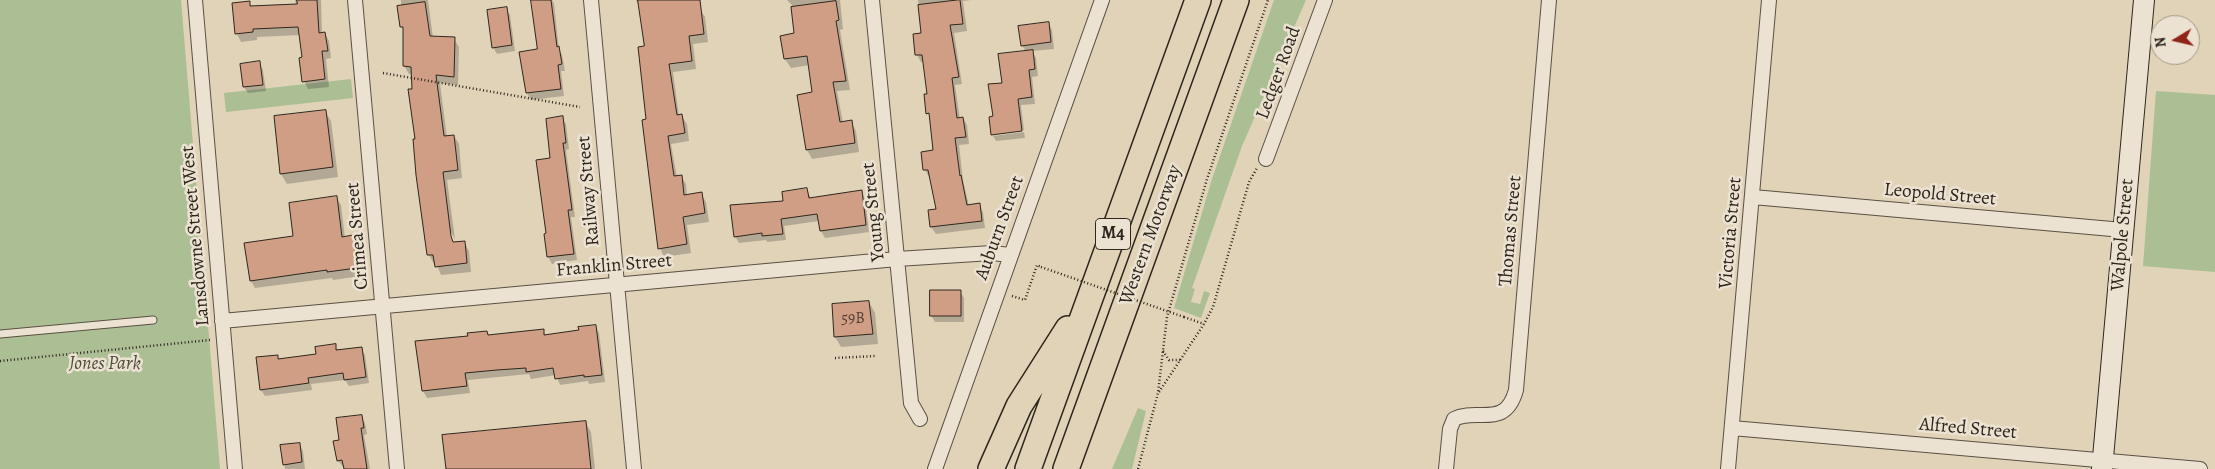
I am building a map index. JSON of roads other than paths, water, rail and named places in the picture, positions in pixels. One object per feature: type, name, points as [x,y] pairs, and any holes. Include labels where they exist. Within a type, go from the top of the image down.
[{"type":"highway","name":"Western Motorway","points":[[1028,469],[1198,0]]},
{"type":"highway","name":"Western Motorway","points":[[1068,465],[1236,0]]},
{"type":"highway","points":[[991,469],[1019,406],[1092,293]]},
{"type":"street","name":"Lansdowne Street West","points":[[195,0],[235,469]]},
{"type":"street","name":"Crimea Street","points":[[355,0],[397,469]]},
{"type":"street","name":"Railway Street","points":[[591,0],[634,469]]},
{"type":"street","name":"Young Street","points":[[872,0],[910,403],[920,419]]},
{"type":"street","name":"Auburn Street","points":[[935,469],[1102,0]]},
{"type":"street","name":"Ledger Road","points":[[1266,159],[1326,0]]},
{"type":"street","name":"Thomas Street","points":[[1446,469],[1450,429],[1454,419],[1466,416],[1489,416],[1501,411],[1510,403],[1516,390],[1550,0]]},
{"type":"street","name":"Victoria Street","points":[[1728,469],[1769,0]]},
{"type":"street","name":"Walpole Street","points":[[2102,464],[2144,0]]},
{"type":"street","name":"Leopold Street","points":[[1753,197],[2123,230]]},
{"type":"street","name":"Franklin Street","points":[[222,321],[897,259],[992,253],[1010,255]]},
{"type":"street","name":"Alfred Street","points":[[1732,428],[2102,464],[2200,469]]},
{"type":"lane","points":[[0,334],[153,320]]},
{"type":"park label","name":"Jones Park","points":[[105,364]]}]
